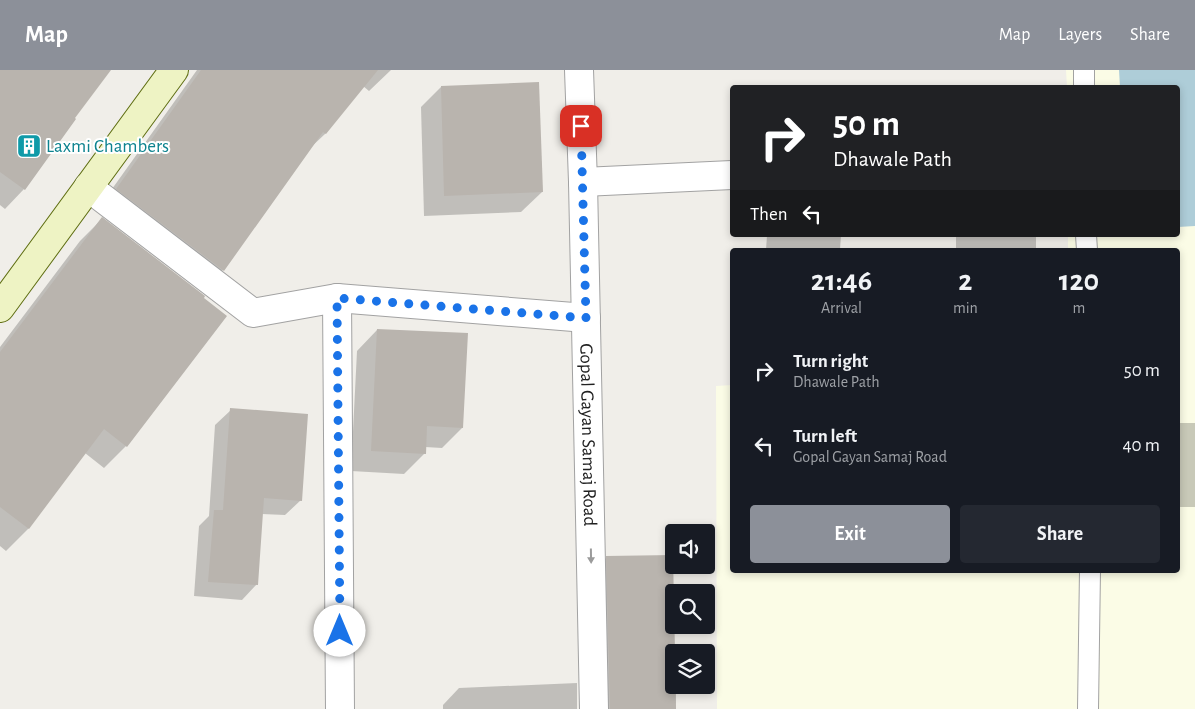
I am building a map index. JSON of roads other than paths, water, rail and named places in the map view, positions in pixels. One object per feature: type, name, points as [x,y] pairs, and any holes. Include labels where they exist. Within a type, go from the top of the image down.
[{"type":"main road","points":[[0,308],[174,70]]},
{"type":"street","name":"Gopal Gayan Samaj Road","points":[[579,70],[594,709]]},
{"type":"street","points":[[583,182],[730,175]]},
{"type":"street","points":[[88,187],[253,313],[337,298],[586,318]]},
{"type":"street","points":[[337,298],[340,709]]},
{"type":"lane","points":[[1084,70],[1084,85]]},
{"type":"lane","points":[[1088,709],[1090,573]]},
{"type":"water","points":[[1119,70],[1195,70],[1195,226],[1180,227],[1180,85],[1120,85]]},
{"type":"place","name":"Laxmi Chambers","points":[[29,146]]}]
